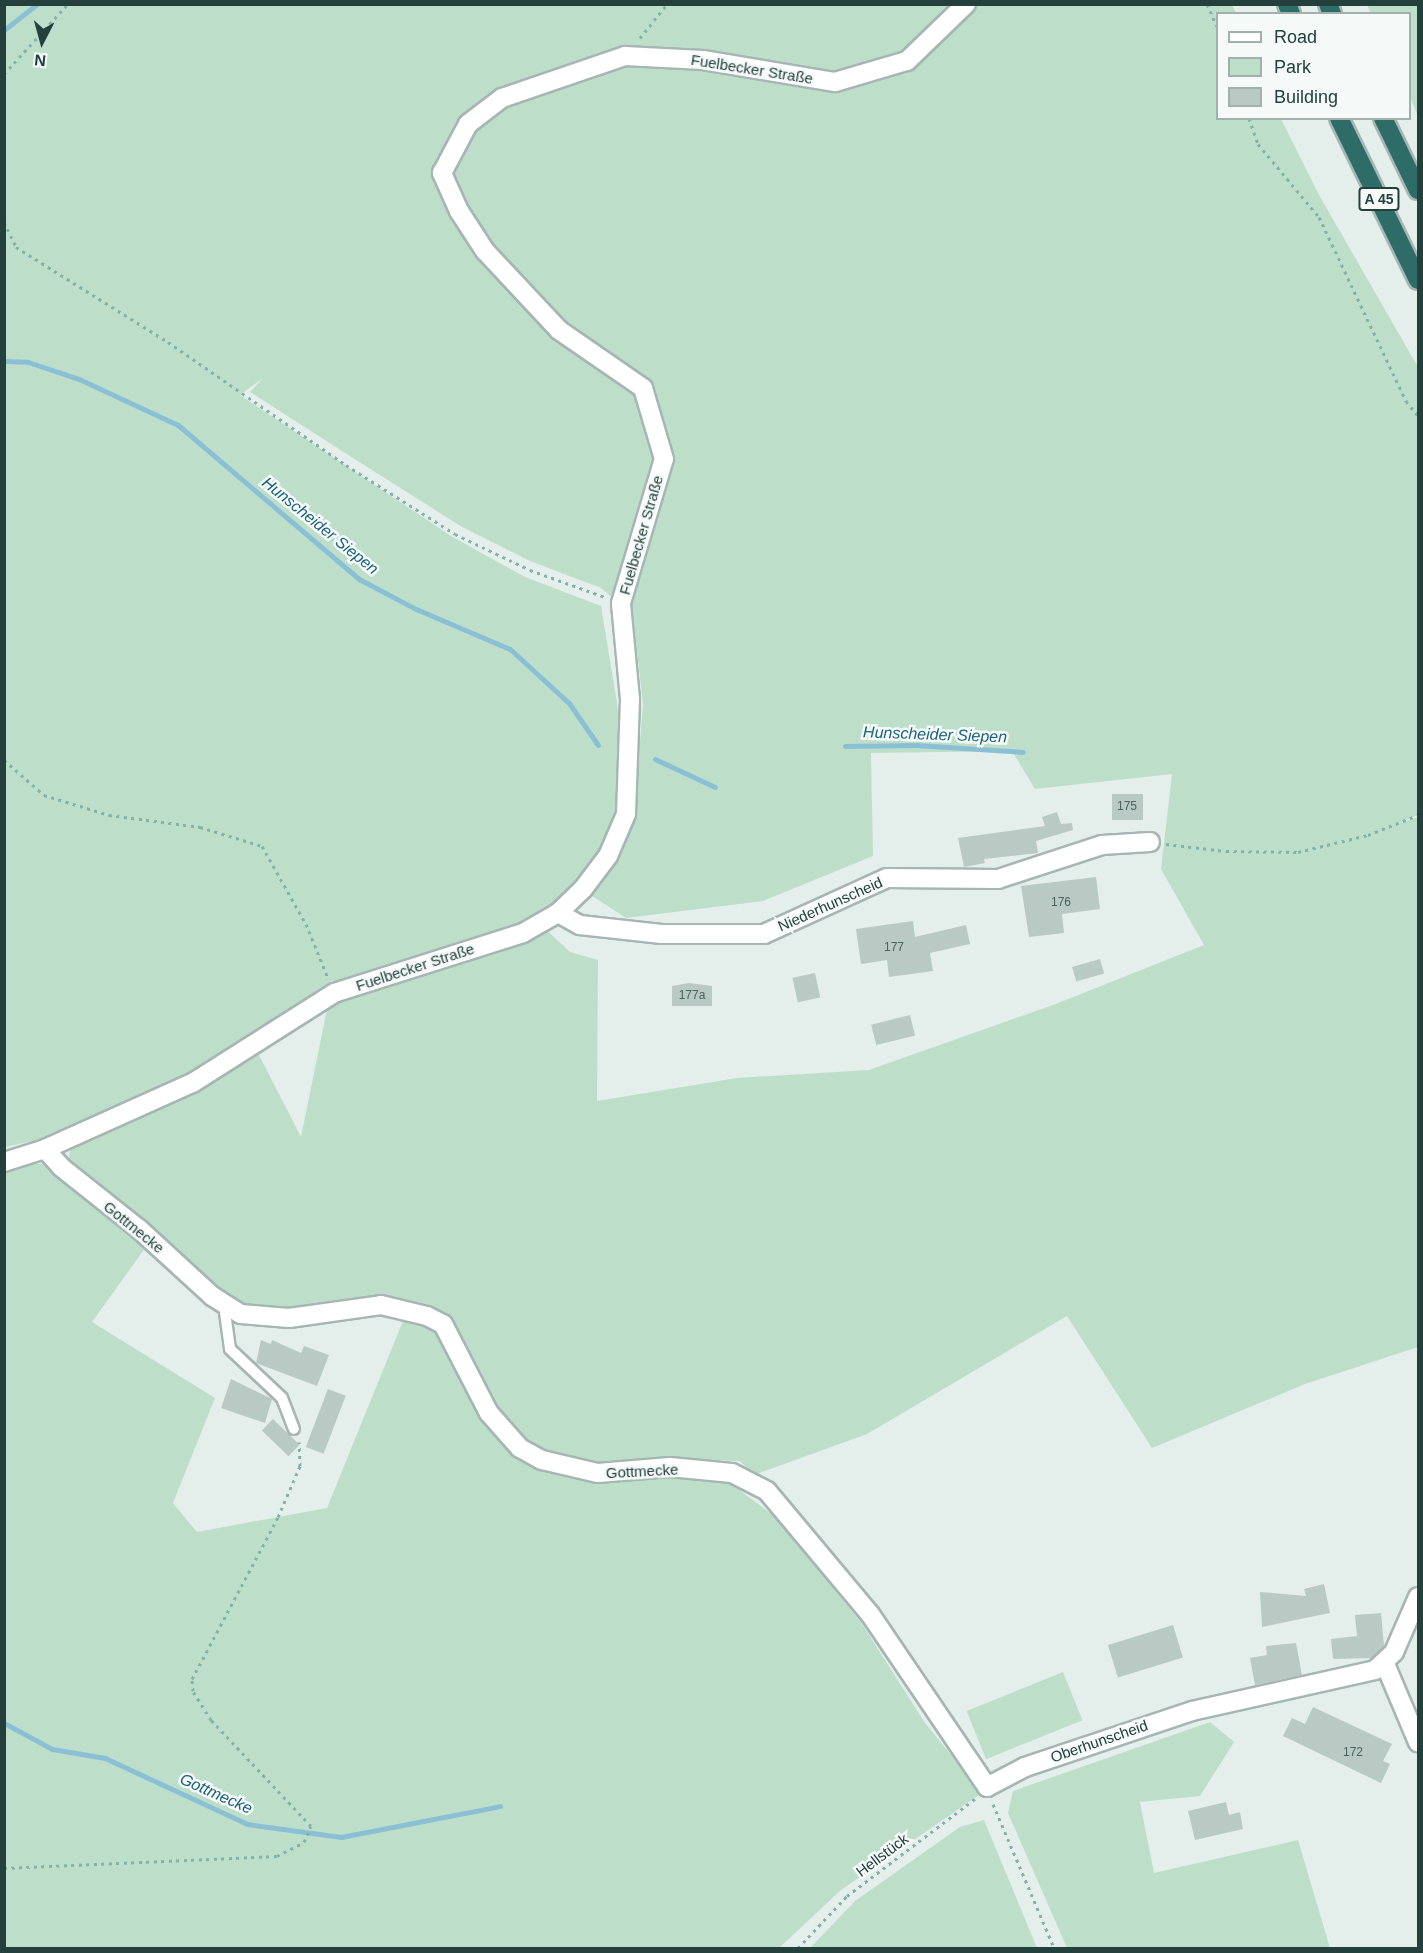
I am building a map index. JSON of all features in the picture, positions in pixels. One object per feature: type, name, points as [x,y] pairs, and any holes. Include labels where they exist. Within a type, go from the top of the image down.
[{"type":"highway","name":"A 45","points":[[1341,120],[1419,280]]},
{"type":"highway","name":"A 45","points":[[1384,120],[1419,190]]},
{"type":"street","name":"Fuelbecker Straße","points":[[4,1162],[45,1149],[194,1082],[334,993],[435,958],[523,933],[558,913],[583,889],[608,856],[627,814],[630,699],[621,603],[664,459],[644,388],[559,330],[485,251],[442,173],[468,124],[502,98],[625,56],[703,60],[835,82],[907,62],[966,4]]},
{"type":"street","name":"Niederhunscheid","points":[[558,913],[580,925],[662,934],[764,934],[887,878],[998,879],[1102,845],[1150,842]]},
{"type":"street","name":"Gottmecke","points":[[45,1149],[61,1167],[139,1229],[224,1305],[242,1314],[289,1318],[381,1305],[427,1316],[443,1324],[489,1413],[520,1448],[542,1460],[598,1473],[670,1467],[732,1473],[767,1491],[870,1614],[987,1787]]},
{"type":"street","points":[[1419,1598],[1385,1664],[1419,1742]]},
{"type":"street","name":"Oberhunscheid","points":[[987,1787],[1025,1767],[1105,1738],[1192,1711],[1351,1677],[1385,1664]]},
{"type":"lane","points":[[224,1305],[230,1348],[282,1398],[294,1429]]},
{"type":"path","points":[[4,74],[68,4]]},
{"type":"path","points":[[625,56],[667,4]]},
{"type":"path","points":[[1207,4],[1216,24]]},
{"type":"path","points":[[1250,120],[1258,144],[1319,217],[1406,401],[1419,416]]},
{"type":"path","points":[[4,222],[16,247],[168,342],[346,465],[455,534],[530,570],[621,603]]},
{"type":"path","points":[[4,760],[44,795],[109,815],[200,827],[262,846],[306,924],[334,993]]},
{"type":"path","points":[[1150,842],[1226,851],[1298,852],[1368,835],[1419,815]]},
{"type":"path","points":[[4,1868],[277,1856],[304,1842],[311,1826],[210,1720],[193,1691],[192,1679],[278,1517],[300,1466],[301,1447],[294,1429]]},
{"type":"path","points":[[987,1787],[1054,1948]]},
{"type":"path","name":"Hellstück","points":[[798,1948],[847,1896],[966,1809],[987,1787]]},
{"type":"green space","points":[[5,5],[1232,5],[1236,12],[1216,12],[1216,120],[1282,120],[1319,195],[1418,367],[1418,815],[1395,825],[1418,817],[1418,1347],[1305,1384],[1152,1448],[1067,1316],[867,1434],[754,1475],[740,1461],[669,1459],[599,1465],[544,1454],[525,1443],[489,1398],[444,1313],[427,1304],[388,1297],[278,1311],[249,1307],[229,1296],[152,1228],[67,1164],[71,1149],[67,1146],[256,1049],[301,1137],[333,980],[188,1076],[56,1136],[5,1147]],"holes":[[[263,378],[250,392],[462,527],[530,561],[601,588],[633,615],[643,704],[634,818],[626,814],[617,703],[601,606],[525,577],[451,536],[240,395]],[[1012,751],[1035,789],[1172,774],[1161,869],[1204,945],[1053,1005],[869,1070],[737,1078],[597,1101],[598,960],[570,952],[540,924],[583,890],[626,918],[763,901],[873,856],[871,753]]]},
{"type":"green space","points":[[1367,5],[1418,5],[1418,116],[1411,99],[1411,12],[1370,12]]},
{"type":"green space","points":[[23,1162],[42,1164],[148,1244],[92,1322],[215,1398],[173,1503],[197,1532],[327,1508],[405,1316],[435,1333],[450,1352],[489,1428],[534,1467],[592,1480],[669,1474],[730,1483],[774,1516],[862,1624],[925,1723],[982,1793],[841,1890],[779,1948],[5,1948],[4,1166]]},
{"type":"green space","points":[[1063,1672],[1082,1720],[986,1759],[967,1711]]},
{"type":"green space","points":[[1210,1722],[1234,1742],[1200,1796],[1140,1802],[1154,1873],[1298,1840],[1330,1948],[1067,1948],[1008,1813],[1013,1791]]},
{"type":"green space","points":[[984,1820],[1037,1948],[810,1948],[855,1901],[960,1827]]},
{"type":"building","points":[[1112,794],[1143,794],[1143,820],[1112,820]]},
{"type":"building","points":[[1057,812],[1061,824],[1072,823],[1073,830],[1036,841],[1038,853],[984,859],[985,863],[964,867],[958,838],[1045,826],[1042,817]]},
{"type":"building","points":[[1096,877],[1100,909],[1062,914],[1064,933],[1029,937],[1021,886]]},
{"type":"building","points":[[913,921],[915,937],[966,925],[970,944],[930,953],[933,971],[889,977],[887,960],[861,964],[856,929]]},
{"type":"building","points":[[1100,959],[1104,973],[1076,981],[1072,967]]},
{"type":"building","points":[[815,973],[820,997],[798,1002],[793,978]]},
{"type":"building","points":[[689,983],[712,986],[712,1006],[672,1006],[672,986]]},
{"type":"building","points":[[910,1015],[915,1035],[876,1045],[871,1025]]},
{"type":"building","points":[[261,1340],[271,1344],[272,1340],[301,1353],[304,1346],[329,1355],[317,1386],[256,1363]]},
{"type":"building","points":[[231,1379],[272,1399],[265,1423],[221,1408]]},
{"type":"building","points":[[328,1389],[346,1396],[324,1454],[306,1447]]},
{"type":"building","points":[[273,1419],[300,1445],[289,1456],[262,1431]]},
{"type":"building","points":[[1324,1584],[1330,1613],[1262,1627],[1260,1592],[1306,1596],[1304,1589]]},
{"type":"building","points":[[1381,1613],[1384,1646],[1372,1658],[1333,1659],[1331,1639],[1357,1636],[1355,1615]]},
{"type":"building","points":[[1173,1625],[1183,1658],[1118,1677],[1108,1645]]},
{"type":"building","points":[[1296,1643],[1302,1675],[1255,1685],[1250,1658],[1267,1655],[1266,1646]]},
{"type":"building","points":[[1313,1707],[1392,1744],[1383,1761],[1390,1764],[1381,1783],[1283,1736],[1292,1718],[1305,1724]]},
{"type":"building","points":[[1226,1802],[1229,1815],[1240,1812],[1243,1829],[1195,1840],[1188,1811]]},
{"type":"waterway","points":[[4,30],[37,4]]},
{"type":"waterway","name":"Hunscheider Siepen","points":[[4,361],[28,362],[79,379],[178,425],[359,579],[416,609],[510,649],[569,703],[598,745]]},
{"type":"waterway","name":"Hunscheider Siepen","points":[[845,746],[916,745],[1023,752]]},
{"type":"waterway","name":"Hunscheider Siepen","points":[[655,759],[715,787]]},
{"type":"waterway","name":"Gottmecke","points":[[4,1723],[52,1749],[105,1758],[247,1824],[341,1837],[500,1806]]}]
